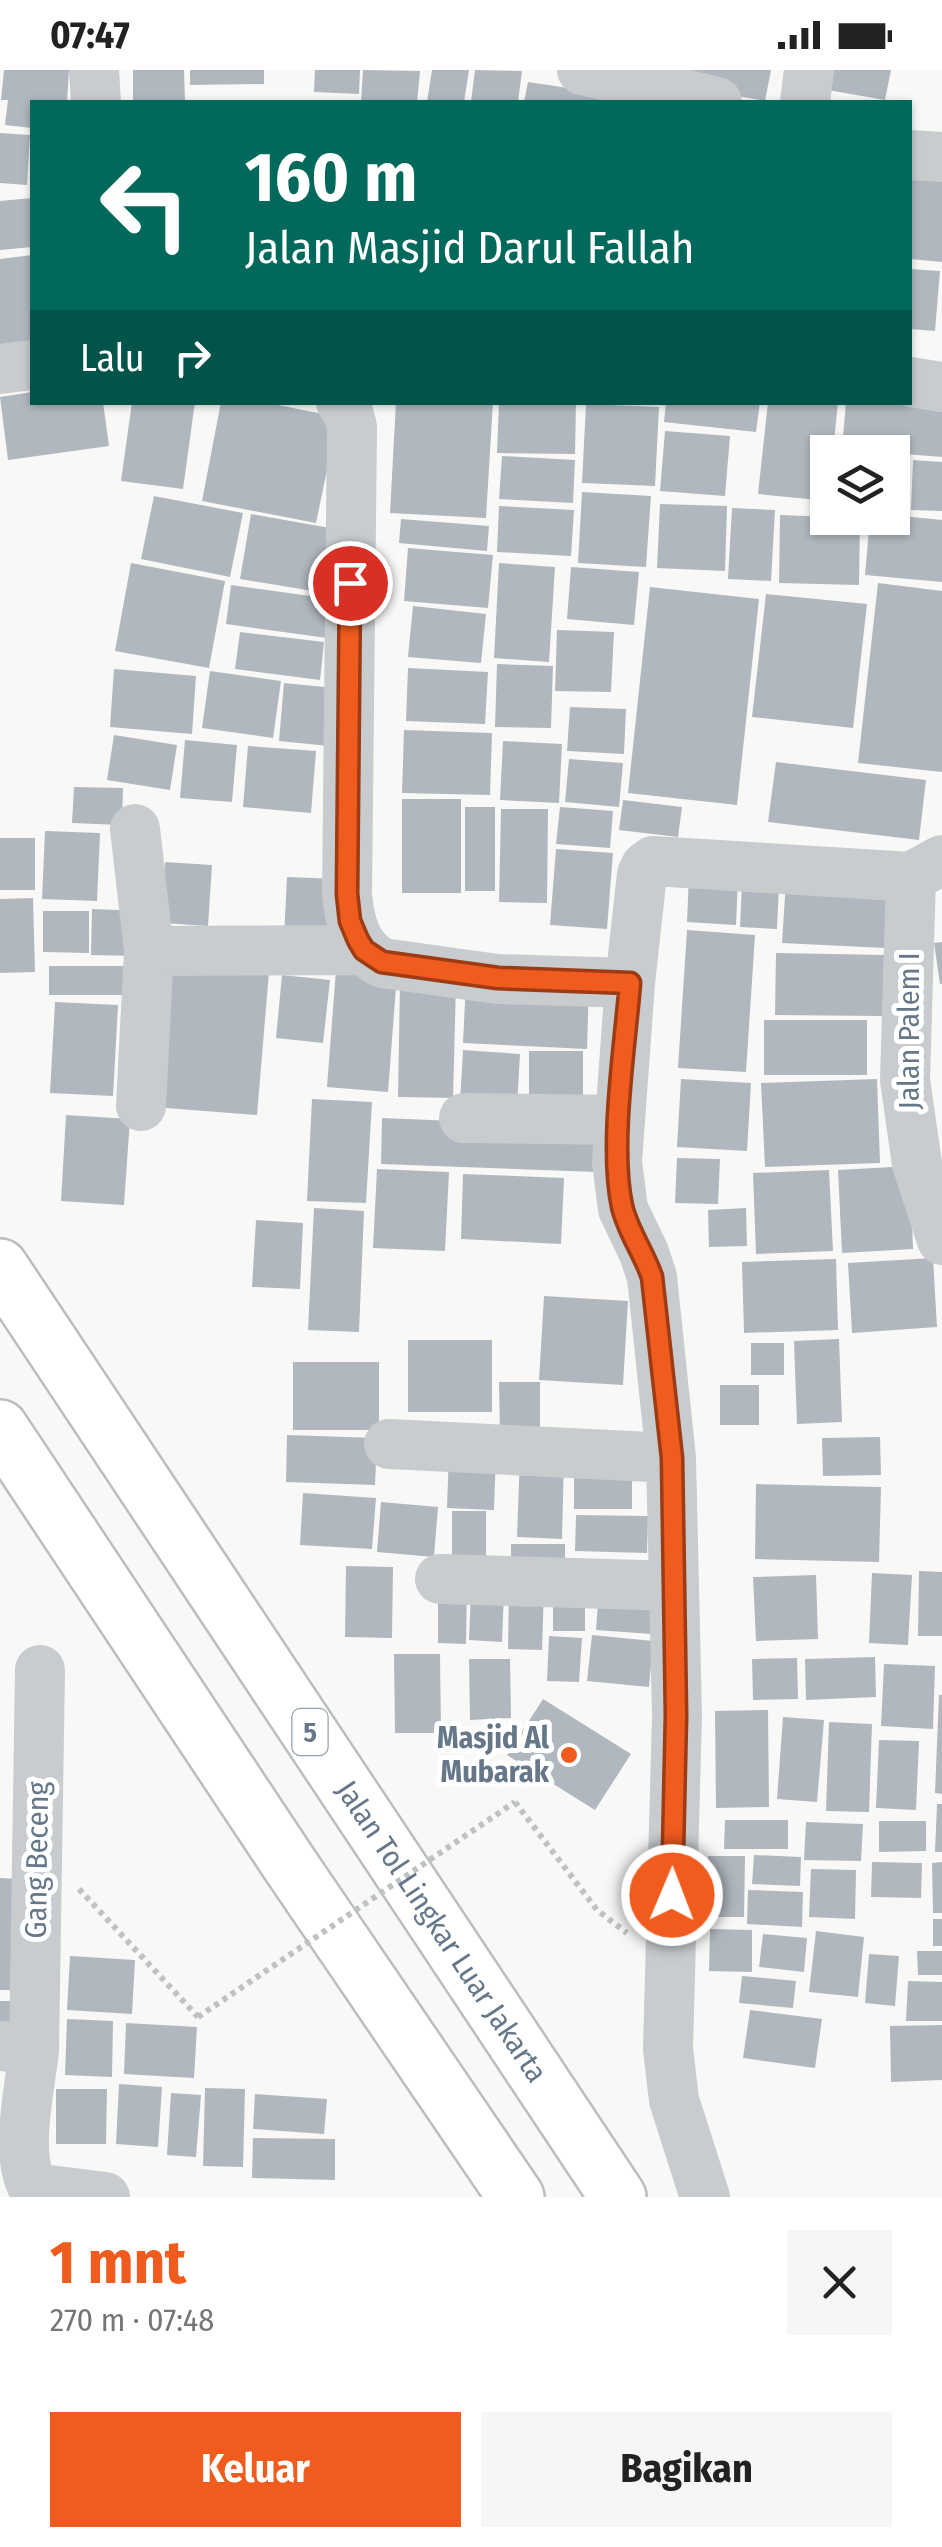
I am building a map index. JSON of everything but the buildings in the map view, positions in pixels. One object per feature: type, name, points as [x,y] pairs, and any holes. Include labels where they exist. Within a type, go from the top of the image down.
[{"type":"highway","name":"Jalan Tol Lingkar Luar Jakarta","points":[[0,1267],[618,2197]]},
{"type":"highway","points":[[0,1428],[284,1857],[516,2197]]},
{"type":"street","points":[[94,70],[96,100]]},
{"type":"street","points":[[582,70],[709,100]]},
{"type":"street","points":[[805,100],[809,70]]},
{"type":"street","points":[[912,155],[942,157]]},
{"type":"street","points":[[0,370],[30,365]]},
{"type":"street","points":[[912,382],[942,387]]},
{"type":"street","points":[[342,405],[352,427],[347,894],[350,921],[364,950],[382,962],[498,978],[630,983]]},
{"type":"street","points":[[135,829],[150,951],[141,1106]]},
{"type":"street","points":[[705,2197],[674,2100],[668,2050],[676,1715],[672,1458],[652,1277],[622,1209],[618,1162],[642,874],[654,861],[926,868]]},
{"type":"street","name":"Jalan Palem I","points":[[926,868],[905,1080],[917,1164],[942,1240]]},
{"type":"street","points":[[150,951],[364,950]]},
{"type":"street","points":[[464,1118],[620,1120]]},
{"type":"street","points":[[389,1444],[672,1458]]},
{"type":"street","points":[[440,1578],[674,1586]]},
{"type":"street","name":"Gang Beceng","points":[[40,1670],[17,2048],[26,2176],[32,2188],[42,2191],[105,2197]]},
{"type":"path","points":[[83,1893],[198,2017],[515,1802],[597,1910]]},
{"type":"place","name":"Masjid Al Mubarak","points":[[569,1755]]},
{"type":"route","points":[[350,583],[347,894],[350,921],[364,950],[382,962],[498,978],[630,983],[618,1162],[622,1209],[652,1277],[672,1458],[676,1715],[672,1895]]}]
